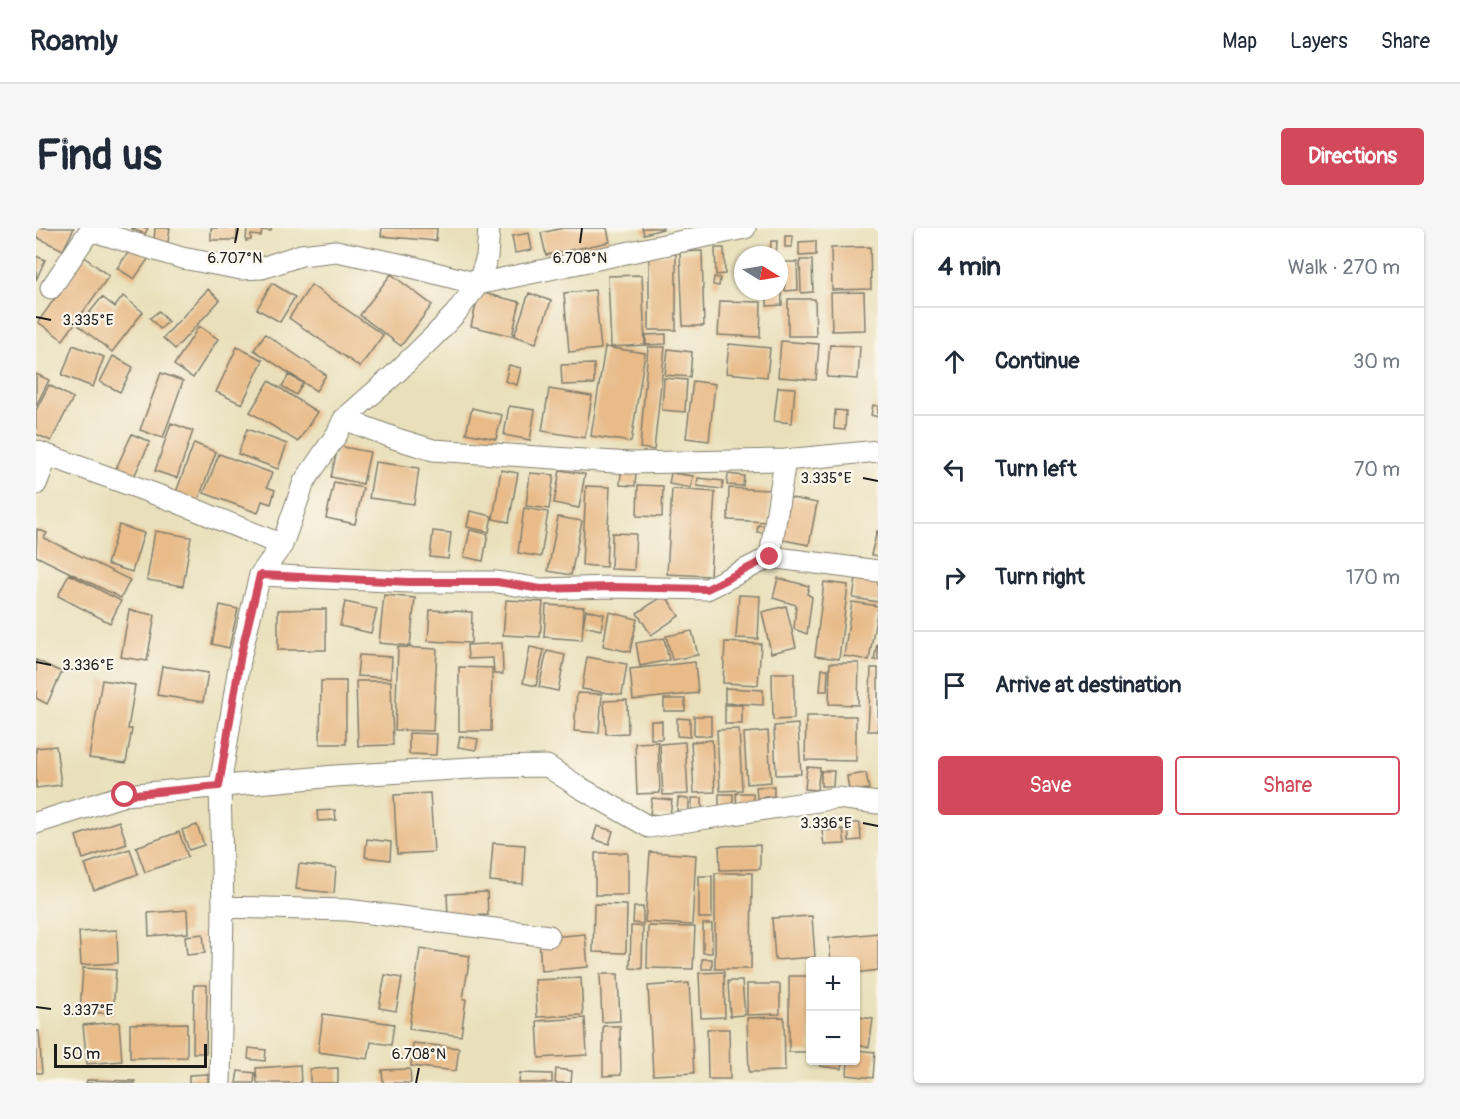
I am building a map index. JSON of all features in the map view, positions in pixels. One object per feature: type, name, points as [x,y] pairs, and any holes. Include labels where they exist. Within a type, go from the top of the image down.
[{"type":"street","points":[[220,1083],[223,907],[219,786],[241,654],[260,575],[282,545],[304,482],[337,434],[344,419],[390,379],[435,335],[478,284],[487,257],[489,228]]},
{"type":"street","points":[[51,288],[90,230],[182,258],[241,269],[262,268],[301,255],[336,251],[478,284],[745,228]]},
{"type":"street","points":[[344,419],[434,450],[630,463],[785,460],[878,452]]},
{"type":"street","points":[[36,484],[42,453],[177,502],[282,545]]},
{"type":"street","points":[[770,557],[785,460]]},
{"type":"street","points":[[260,575],[409,582],[497,582],[541,589],[611,587],[707,589],[770,557],[878,571]]},
{"type":"street","points":[[36,823],[125,795],[359,774],[488,767],[548,766],[579,787],[649,827],[837,798],[878,803]]},
{"type":"street","points":[[223,907],[348,910],[549,936]]},
{"type":"building","points":[[36,228],[74,228],[63,250],[36,237]]},
{"type":"building","points":[[130,228],[148,228],[145,234]]},
{"type":"building","points":[[155,228],[170,228],[168,242],[154,241]]},
{"type":"building","points":[[211,228],[237,228],[237,240],[211,240]]},
{"type":"building","points":[[247,228],[271,228],[271,231],[262,230],[261,236],[251,235],[251,240],[246,241]]},
{"type":"building","points":[[382,228],[437,228],[436,241],[381,236]]},
{"type":"building","points":[[563,228],[607,228],[610,242],[546,255],[541,233]]},
{"type":"building","points":[[642,228],[663,228],[663,229],[644,234]]},
{"type":"building","points":[[529,233],[532,250],[515,253],[512,236]]},
{"type":"building","points":[[785,236],[793,236],[792,247],[785,246]]},
{"type":"building","points":[[771,241],[777,241],[777,246],[771,246]]},
{"type":"building","points":[[816,241],[816,255],[799,256],[799,242]]},
{"type":"building","points":[[133,246],[149,258],[134,279],[117,268]]},
{"type":"building","points":[[870,247],[871,289],[832,290],[831,248]]},
{"type":"building","points":[[715,248],[724,248],[725,274],[716,275]]},
{"type":"building","points":[[702,251],[704,326],[683,326],[680,252]]},
{"type":"building","points":[[676,254],[676,330],[649,330],[649,255]]},
{"type":"building","points":[[36,256],[45,260],[36,280]]},
{"type":"building","points":[[84,257],[109,276],[63,340],[38,322]]},
{"type":"building","points":[[800,260],[812,260],[813,292],[801,293]]},
{"type":"building","points":[[788,262],[797,262],[798,290],[788,291]]},
{"type":"building","points":[[391,274],[432,305],[401,346],[360,315]]},
{"type":"building","points":[[642,275],[645,345],[611,347],[608,276]]},
{"type":"building","points":[[714,277],[720,278],[719,286],[713,285]]},
{"type":"building","points":[[272,283],[295,297],[280,322],[257,309]]},
{"type":"building","points":[[311,285],[383,335],[360,367],[289,318]]},
{"type":"building","points":[[208,289],[220,300],[175,349],[163,338]]},
{"type":"building","points":[[595,290],[601,349],[569,352],[564,293]]},
{"type":"building","points":[[479,292],[520,302],[512,336],[471,326]]},
{"type":"building","points":[[864,292],[865,330],[832,331],[831,293]]},
{"type":"building","points":[[529,293],[551,301],[536,343],[514,336]]},
{"type":"building","points":[[123,296],[143,312],[112,352],[79,326],[102,297],[115,307]]},
{"type":"building","points":[[815,299],[816,336],[788,336],[788,300]]},
{"type":"building","points":[[767,300],[782,300],[782,305],[767,306]]},
{"type":"building","points":[[720,301],[761,302],[760,337],[718,335]]},
{"type":"building","points":[[159,311],[168,322],[160,329],[150,318]]},
{"type":"building","points":[[199,326],[218,339],[193,378],[174,365]]},
{"type":"building","points":[[265,334],[326,375],[316,391],[254,350]]},
{"type":"building","points":[[666,334],[666,344],[646,345],[646,335]]},
{"type":"building","points":[[781,341],[819,344],[816,380],[778,377]]},
{"type":"building","points":[[729,344],[770,348],[767,377],[726,373]]},
{"type":"building","points":[[73,345],[104,357],[93,387],[62,375]]},
{"type":"building","points":[[830,345],[860,346],[858,379],[827,377]]},
{"type":"building","points":[[237,347],[263,360],[242,404],[216,392]]},
{"type":"building","points":[[605,347],[645,353],[631,442],[591,436]]},
{"type":"building","points":[[648,347],[665,347],[654,450],[640,448]]},
{"type":"building","points":[[668,349],[692,352],[690,377],[665,375]]},
{"type":"building","points":[[113,356],[133,367],[120,392],[100,382]]},
{"type":"building","points":[[594,364],[594,384],[562,385],[561,365]]},
{"type":"building","points":[[509,365],[521,368],[517,385],[505,381]]},
{"type":"building","points":[[161,373],[183,381],[163,438],[140,430]]},
{"type":"building","points":[[36,374],[49,380],[36,406]]},
{"type":"building","points":[[289,375],[303,383],[296,395],[282,386]]},
{"type":"building","points":[[664,378],[687,380],[685,412],[662,410]]},
{"type":"building","points":[[269,381],[317,412],[298,442],[250,412]]},
{"type":"building","points":[[693,381],[715,384],[709,441],[686,438]]},
{"type":"building","points":[[49,385],[73,398],[51,441],[36,434],[36,410]]},
{"type":"building","points":[[778,387],[795,388],[792,423],[774,421]]},
{"type":"building","points":[[549,389],[592,396],[585,438],[542,431]]},
{"type":"building","points":[[873,405],[878,406],[878,417],[871,415]]},
{"type":"building","points":[[509,406],[535,410],[530,440],[504,435]]},
{"type":"building","points":[[472,408],[502,415],[496,439],[466,433]]},
{"type":"building","points":[[835,410],[846,411],[845,430],[834,429]]},
{"type":"building","points":[[171,423],[193,431],[177,478],[155,471]]},
{"type":"building","points":[[247,429],[287,444],[278,469],[238,454]]},
{"type":"building","points":[[132,434],[150,442],[131,483],[113,475]]},
{"type":"building","points":[[194,443],[216,452],[197,504],[175,495]]},
{"type":"building","points":[[338,446],[370,452],[363,484],[331,477]]},
{"type":"building","points":[[219,454],[272,473],[267,487],[275,490],[271,504],[262,501],[258,513],[204,493]]},
{"type":"building","points":[[375,462],[419,468],[414,504],[369,498]]},
{"type":"building","points":[[501,470],[518,473],[509,522],[493,519]]},
{"type":"building","points":[[560,470],[585,474],[579,508],[554,503]]},
{"type":"building","points":[[621,472],[636,472],[635,486],[620,485]]},
{"type":"building","points":[[530,473],[554,475],[549,509],[526,506]]},
{"type":"building","points":[[671,473],[693,476],[691,488],[669,484]]},
{"type":"building","points":[[728,474],[744,476],[743,486],[727,485]]},
{"type":"building","points":[[698,478],[723,481],[722,489],[697,486]]},
{"type":"building","points":[[334,482],[363,488],[355,524],[326,518]]},
{"type":"building","points":[[638,485],[663,486],[662,517],[637,516]]},
{"type":"building","points":[[586,486],[610,487],[606,567],[582,565]]},
{"type":"building","points":[[729,488],[770,490],[768,522],[728,520]]},
{"type":"building","points":[[672,489],[715,492],[710,576],[667,574]]},
{"type":"building","points":[[787,497],[817,503],[809,545],[778,539]]},
{"type":"building","points":[[524,508],[548,512],[541,557],[518,553]]},
{"type":"building","points":[[470,511],[492,516],[489,532],[467,527]]},
{"type":"building","points":[[558,517],[582,521],[571,575],[548,571]]},
{"type":"building","points":[[119,525],[144,533],[132,572],[107,564]]},
{"type":"building","points":[[758,525],[770,526],[769,534],[757,532]]},
{"type":"building","points":[[37,529],[47,533],[44,538],[130,580],[121,598],[36,556]]},
{"type":"building","points":[[470,530],[488,534],[483,561],[464,557]]},
{"type":"building","points":[[155,531],[191,537],[183,586],[147,580]]},
{"type":"building","points":[[433,531],[451,533],[448,559],[430,557]]},
{"type":"building","points":[[878,531],[878,556],[871,555]]},
{"type":"building","points":[[612,533],[636,534],[634,570],[611,569]]},
{"type":"building","points":[[69,574],[121,601],[110,623],[58,596]]},
{"type":"building","points":[[778,578],[809,586],[807,594],[812,597],[807,634],[794,629],[796,605],[773,598]]},
{"type":"building","points":[[856,578],[878,581],[878,602],[853,598]]},
{"type":"building","points":[[824,582],[848,585],[839,659],[815,656]]},
{"type":"building","points":[[384,595],[415,598],[410,646],[379,643]]},
{"type":"building","points":[[665,595],[679,616],[651,635],[637,613]]},
{"type":"building","points":[[739,595],[760,596],[758,639],[736,638]]},
{"type":"building","points":[[506,600],[543,602],[540,637],[503,635]]},
{"type":"building","points":[[345,602],[377,609],[371,633],[340,626]]},
{"type":"building","points":[[852,602],[878,606],[869,660],[844,656]]},
{"type":"building","points":[[220,605],[238,609],[229,648],[212,644]]},
{"type":"building","points":[[546,605],[584,607],[582,640],[544,637]]},
{"type":"building","points":[[786,606],[796,647],[771,653],[762,612]]},
{"type":"building","points":[[326,609],[326,650],[278,650],[278,610]]},
{"type":"building","points":[[129,610],[155,615],[147,661],[121,657]]},
{"type":"building","points":[[430,610],[472,612],[471,643],[428,641]]},
{"type":"building","points":[[586,610],[604,614],[601,630],[583,626]]},
{"type":"building","points":[[609,612],[637,619],[630,652],[603,646]]},
{"type":"building","points":[[692,631],[698,655],[672,660],[666,636]]},
{"type":"building","points":[[664,638],[669,660],[640,666],[636,643]]},
{"type":"building","points":[[725,642],[761,644],[758,685],[723,683]]},
{"type":"building","points":[[502,643],[503,674],[494,674],[493,658],[468,659],[467,645]]},
{"type":"building","points":[[877,644],[878,660],[874,660]]},
{"type":"building","points":[[398,647],[437,649],[433,731],[395,730]]},
{"type":"building","points":[[530,647],[544,650],[536,686],[523,683]]},
{"type":"building","points":[[547,651],[565,655],[558,691],[539,687]]},
{"type":"building","points":[[359,655],[392,657],[391,678],[357,676]]},
{"type":"building","points":[[587,657],[627,664],[622,695],[582,689]]},
{"type":"building","points":[[36,660],[62,672],[47,704],[36,698]]},
{"type":"building","points":[[695,662],[698,693],[633,700],[630,669]]},
{"type":"building","points":[[830,663],[859,663],[858,705],[829,704]]},
{"type":"building","points":[[162,666],[208,673],[203,702],[157,695]]},
{"type":"building","points":[[459,667],[492,668],[491,731],[459,731]]},
{"type":"building","points":[[871,668],[878,668],[878,731],[868,731]]},
{"type":"building","points":[[822,669],[828,669],[827,691],[820,691]]},
{"type":"building","points":[[772,673],[794,673],[794,719],[773,720]]},
{"type":"building","points":[[102,680],[135,685],[128,729],[132,729],[126,763],[89,758]]},
{"type":"building","points":[[321,681],[346,681],[346,744],[320,744]]},
{"type":"building","points":[[356,681],[391,681],[393,745],[358,746]]},
{"type":"building","points":[[725,688],[763,690],[763,705],[725,703]]},
{"type":"building","points":[[577,693],[602,694],[599,733],[574,731]]},
{"type":"building","points":[[664,699],[685,699],[685,711],[664,711]]},
{"type":"building","points":[[627,700],[628,733],[606,734],[604,701]]},
{"type":"building","points":[[725,705],[742,705],[742,724],[725,724]]},
{"type":"building","points":[[694,716],[711,716],[711,736],[694,736]]},
{"type":"building","points":[[806,716],[856,716],[856,761],[805,760]]},
{"type":"building","points":[[677,718],[690,719],[690,737],[677,736]]},
{"type":"building","points":[[651,721],[662,721],[662,739],[651,739]]},
{"type":"building","points":[[798,724],[801,774],[776,775],[774,726]]},
{"type":"building","points":[[739,729],[742,790],[720,791],[717,730]]},
{"type":"building","points":[[768,731],[771,782],[747,784],[744,733]]},
{"type":"building","points":[[409,733],[437,734],[436,755],[409,754]]},
{"type":"building","points":[[460,736],[478,739],[476,750],[458,747]]},
{"type":"building","points":[[712,740],[715,792],[694,793],[691,742]]},
{"type":"building","points":[[658,742],[660,793],[637,794],[635,743]]},
{"type":"building","points":[[685,742],[688,794],[663,795],[660,744]]},
{"type":"building","points":[[56,746],[61,785],[36,788],[36,748]]},
{"type":"building","points":[[807,767],[820,768],[817,790],[805,789]]},
{"type":"building","points":[[821,771],[834,771],[833,786],[821,786]]},
{"type":"building","points":[[866,773],[869,789],[849,791],[847,776]]},
{"type":"building","points":[[774,786],[774,796],[757,798],[756,787]]},
{"type":"building","points":[[430,793],[434,852],[397,854],[394,795]]},
{"type":"building","points":[[736,793],[753,793],[754,807],[737,808]]},
{"type":"building","points":[[719,794],[733,794],[733,808],[719,809]]},
{"type":"building","points":[[652,798],[672,800],[670,817],[650,814]]},
{"type":"building","points":[[678,798],[689,799],[689,812],[677,811]]},
{"type":"building","points":[[692,798],[702,798],[702,812],[692,812]]},
{"type":"building","points":[[335,810],[336,820],[318,821],[317,811]]},
{"type":"building","points":[[119,821],[127,844],[83,859],[76,836]]},
{"type":"building","points":[[848,823],[860,823],[861,840],[849,841]]},
{"type":"building","points":[[197,825],[204,845],[189,850],[182,830]]},
{"type":"building","points":[[597,826],[613,831],[609,844],[593,839]]},
{"type":"building","points":[[843,829],[845,844],[824,845],[822,831]]},
{"type":"building","points":[[179,832],[188,857],[145,872],[136,847]]},
{"type":"building","points":[[367,839],[391,842],[390,860],[365,857]]},
{"type":"building","points":[[493,843],[525,845],[523,884],[490,881]]},
{"type":"building","points":[[760,845],[760,869],[720,870],[719,846]]},
{"type":"building","points":[[130,849],[138,874],[94,890],[85,864]]},
{"type":"building","points":[[650,852],[696,855],[692,925],[645,922]]},
{"type":"building","points":[[595,853],[628,853],[628,895],[595,895]]},
{"type":"building","points":[[299,864],[336,868],[334,893],[296,889]]},
{"type":"building","points":[[715,873],[752,873],[751,969],[715,969]]},
{"type":"building","points":[[699,876],[712,876],[712,918],[699,918]]},
{"type":"building","points":[[487,892],[488,915],[448,917],[447,894]]},
{"type":"building","points":[[594,904],[627,905],[626,953],[593,952]]},
{"type":"building","points":[[634,907],[643,907],[643,924],[633,923]]},
{"type":"building","points":[[187,910],[188,933],[149,936],[148,913]]},
{"type":"building","points":[[812,916],[815,957],[775,960],[772,918]]},
{"type":"building","points":[[703,924],[712,924],[712,953],[703,953]]},
{"type":"building","points":[[631,926],[643,926],[642,969],[630,968]]},
{"type":"building","points":[[648,926],[695,927],[693,969],[647,968]]},
{"type":"building","points":[[117,930],[118,963],[81,965],[79,932]]},
{"type":"building","points":[[878,933],[878,970],[860,972],[860,957],[831,957],[829,938]]},
{"type":"building","points":[[203,934],[205,953],[187,955],[185,936]]},
{"type":"building","points":[[585,934],[588,967],[541,971],[539,938]]},
{"type":"building","points":[[420,949],[470,956],[463,999],[466,999],[461,1036],[409,1029]]},
{"type":"building","points":[[702,959],[712,959],[712,969],[702,969]]},
{"type":"building","points":[[83,968],[116,970],[113,1014],[80,1011]]},
{"type":"building","points":[[724,972],[725,1017],[701,1018],[699,973]]},
{"type":"building","points":[[600,974],[618,974],[620,1021],[602,1022]]},
{"type":"building","points":[[385,975],[402,978],[396,1011],[379,1008]]},
{"type":"building","points":[[789,976],[806,976],[806,1052],[789,1052]]},
{"type":"building","points":[[581,978],[583,1015],[537,1017],[535,980]]},
{"type":"building","points":[[728,981],[742,981],[745,1015],[730,1016]]},
{"type":"building","points":[[689,983],[694,1073],[653,1075],[648,986]]},
{"type":"building","points":[[747,984],[780,984],[780,1014],[747,1015]]},
{"type":"building","points":[[194,985],[207,985],[206,1053],[193,1053]]},
{"type":"building","points":[[323,1014],[394,1024],[391,1045],[371,1042],[368,1059],[318,1052]]},
{"type":"building","points":[[784,1017],[785,1071],[749,1072],[747,1018]]},
{"type":"building","points":[[860,1017],[873,1019],[869,1047],[860,1046]]},
{"type":"building","points":[[585,1018],[587,1055],[539,1058],[537,1021]]},
{"type":"building","points":[[119,1022],[122,1061],[87,1064],[83,1025]]},
{"type":"building","points":[[187,1023],[187,1057],[130,1058],[130,1024]]},
{"type":"building","points":[[603,1026],[620,1026],[621,1075],[603,1076]]},
{"type":"building","points":[[707,1029],[729,1029],[730,1079],[708,1079]]},
{"type":"building","points":[[36,1031],[39,1031],[42,1073],[36,1073]]},
{"type":"building","points":[[413,1043],[459,1048],[456,1071],[411,1066]]},
{"type":"building","points":[[249,1048],[266,1050],[265,1061],[248,1059]]},
{"type":"building","points":[[860,1050],[875,1052],[873,1078],[847,1075],[848,1065],[860,1065]]},
{"type":"building","points":[[300,1065],[301,1083],[257,1083],[256,1068]]},
{"type":"building","points":[[820,1065],[842,1065],[842,1069]]},
{"type":"building","points":[[338,1068],[338,1083],[310,1083],[310,1069]]},
{"type":"building","points":[[410,1069],[411,1083],[383,1083],[382,1070]]},
{"type":"building","points":[[556,1069],[572,1071],[571,1083],[555,1083]]},
{"type":"building","points":[[238,1071],[255,1073],[254,1083],[236,1083]]},
{"type":"building","points":[[520,1073],[552,1074],[552,1083],[519,1083]]},
{"type":"building","points":[[208,1074],[208,1083],[189,1083],[189,1075]]},
{"type":"building","points":[[87,1080],[135,1081],[135,1083],[86,1083]]},
{"type":"route","points":[[125,795],[219,786],[241,654],[260,575],[409,582],[497,582],[541,589],[611,587],[707,589],[770,557]]}]
